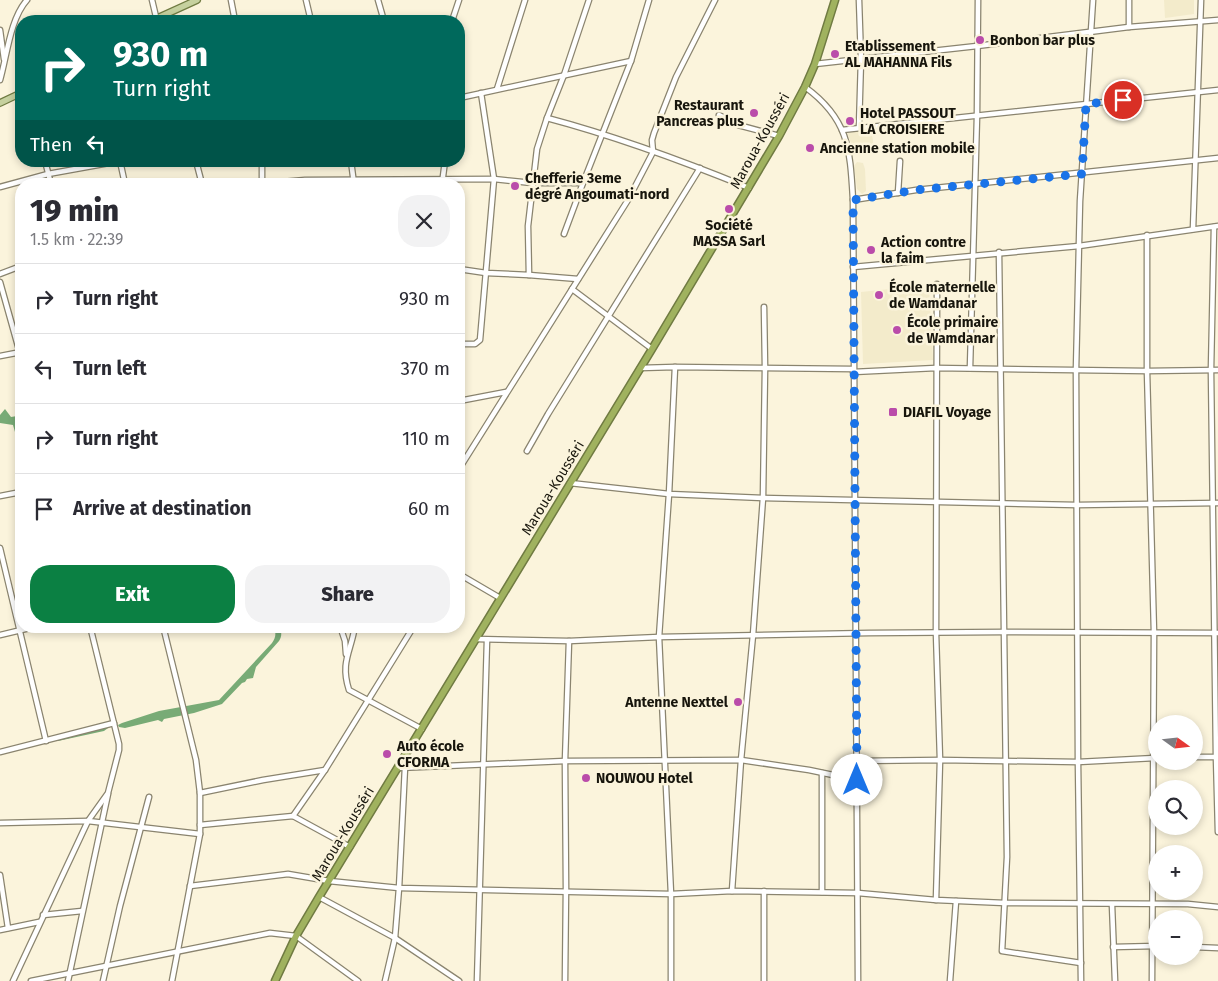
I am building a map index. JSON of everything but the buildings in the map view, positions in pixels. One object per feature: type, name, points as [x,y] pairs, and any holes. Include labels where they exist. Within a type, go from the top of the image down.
[{"type":"highway","name":"Maroua-Kousséri","points":[[275,981],[296,936],[319,897],[401,767],[500,598],[779,136],[815,64],[835,0]]},
{"type":"main road","points":[[166,15],[197,0]]},
{"type":"main road","points":[[0,103],[15,96]]},
{"type":"street","points":[[18,15],[27,0]]},
{"type":"street","points":[[152,0],[154,15]]},
{"type":"street","points":[[230,0],[234,15]]},
{"type":"street","points":[[306,0],[310,15]]},
{"type":"street","points":[[378,0],[382,15]]},
{"type":"street","points":[[454,15],[459,0]]},
{"type":"street","points":[[497,89],[525,0]]},
{"type":"street","points":[[529,275],[528,226],[537,149],[546,118],[564,75],[589,0]]},
{"type":"street","points":[[564,234],[631,61],[650,0]]},
{"type":"street","points":[[465,459],[628,200],[653,152],[652,140],[654,132],[676,77],[715,0]]},
{"type":"street","points":[[859,0],[861,59],[859,127]]},
{"type":"street","points":[[970,368],[974,255],[978,0]]},
{"type":"street","points":[[1082,981],[1078,762],[1076,370],[1078,246],[1093,0]]},
{"type":"street","points":[[1129,0],[1129,27]]},
{"type":"street","points":[[1193,229],[1201,0]]},
{"type":"street","points":[[815,64],[1129,27],[1218,20]]},
{"type":"street","points":[[0,80],[15,22]]},
{"type":"street","points":[[0,30],[5,62]]},
{"type":"street","points":[[465,97],[631,61]]},
{"type":"street","points":[[805,86],[829,108],[848,144],[853,200],[858,981]]},
{"type":"street","points":[[842,130],[1218,90]]},
{"type":"street","points":[[465,344],[475,344],[480,340],[494,179],[481,94]]},
{"type":"street","points":[[718,115],[738,125],[779,136]]},
{"type":"street","points":[[546,118],[602,133],[700,168],[749,188]]},
{"type":"street","points":[[853,200],[898,193],[1218,158]]},
{"type":"street","points":[[898,193],[900,161]]},
{"type":"street","points":[[46,167],[49,178]]},
{"type":"street","points":[[33,178],[87,167]]},
{"type":"street","points":[[527,450],[700,168]]},
{"type":"street","points":[[465,181],[494,179],[532,183],[583,183]]},
{"type":"street","points":[[0,187],[15,183]]},
{"type":"street","points":[[853,267],[1078,246],[1216,227],[1211,370],[1216,503],[1218,832]]},
{"type":"street","points":[[1147,235],[1147,371],[1155,715]]},
{"type":"street","points":[[999,252],[1007,857],[1002,951],[1081,963]]},
{"type":"street","points":[[0,274],[15,268]]},
{"type":"street","points":[[465,270],[578,279]]},
{"type":"street","points":[[0,282],[15,333]]},
{"type":"street","points":[[936,900],[940,760],[936,633],[937,284]]},
{"type":"street","points":[[572,289],[652,349]]},
{"type":"street","points":[[732,890],[763,498],[764,307]]},
{"type":"street","points":[[0,356],[15,355]]},
{"type":"street","points":[[640,368],[675,366],[853,371],[936,368],[1147,371],[1218,370]]},
{"type":"street","points":[[671,981],[672,894],[659,637],[669,494],[675,366]]},
{"type":"street","points":[[465,400],[506,392]]},
{"type":"street","points":[[570,483],[669,494],[763,498],[1077,505],[1216,503]]},
{"type":"street","points":[[0,496],[15,493]]},
{"type":"street","points":[[0,548],[15,610]]},
{"type":"street","points":[[465,578],[500,598]]},
{"type":"street","points":[[0,635],[15,632]]},
{"type":"street","points":[[476,639],[569,642],[659,637],[752,635],[1004,632],[1217,633]]},
{"type":"street","points":[[20,633],[46,741]]},
{"type":"street","points":[[68,981],[82,910],[119,750],[92,633]]},
{"type":"street","points":[[165,633],[196,760],[200,793],[200,834],[172,981]]},
{"type":"street","points":[[342,633],[346,646],[346,681],[349,690],[422,729]]},
{"type":"street","points":[[345,661],[354,633]]},
{"type":"street","points":[[293,816],[410,633]]},
{"type":"street","points":[[477,981],[487,640]]},
{"type":"street","points":[[566,981],[564,761],[569,642]]},
{"type":"street","points":[[0,752],[114,724]]},
{"type":"street","points":[[1203,757],[1217,757]]},
{"type":"street","points":[[857,761],[1005,760],[1078,762],[1148,758]]},
{"type":"street","points":[[385,981],[395,938],[399,888],[401,767],[564,761],[741,760],[822,772],[857,780]]},
{"type":"street","points":[[200,793],[324,770]]},
{"type":"street","points":[[1152,910],[1155,770]]},
{"type":"street","points":[[822,772],[822,892]]},
{"type":"street","points":[[13,981],[88,821],[108,793]]},
{"type":"street","points":[[103,981],[149,797]]},
{"type":"street","points":[[200,825],[293,816],[350,847]]},
{"type":"street","points":[[0,823],[88,821],[200,834]]},
{"type":"street","points":[[190,886],[288,874],[329,881],[399,888],[479,891],[672,894],[732,890],[858,893],[936,900],[1005,903],[1188,904],[1218,907]]},
{"type":"street","points":[[0,876],[8,928]]},
{"type":"street","points":[[764,891],[764,981]]},
{"type":"street","points":[[319,897],[395,938],[459,981]]},
{"type":"street","points":[[950,981],[956,901]]},
{"type":"street","points":[[1112,904],[1115,981]]},
{"type":"street","points":[[43,915],[82,910]]},
{"type":"street","points":[[0,930],[39,922]]},
{"type":"street","points":[[30,981],[178,953],[270,933],[296,936],[358,981]]},
{"type":"street","points":[[1113,947],[1148,946]]},
{"type":"street","points":[[1203,947],[1218,948]]},
{"type":"street","points":[[1152,981],[1153,965]]},
{"type":"shaded area","points":[[1164,0],[1194,0],[1194,14],[1165,18]]},
{"type":"shaded area","points":[[871,127],[874,148],[854,152],[846,129]]},
{"type":"shaded area","points":[[857,162],[863,163],[865,169],[866,191],[862,194],[857,189],[854,166]]},
{"type":"shaded area","name":"École primaire de Wamdanar","points":[[929,285],[933,360],[863,364],[861,292]]},
{"type":"shaded area","points":[[5,409],[11,417],[15,416],[15,432],[13,425],[0,423],[0,415]]},
{"type":"shaded area","points":[[275,633],[281,633],[281,637],[256,667],[253,678],[247,679],[242,683],[222,704],[194,713],[164,719],[162,722],[158,720],[125,728],[119,727],[118,725],[122,723],[159,711],[219,700],[272,643]]},
{"type":"shaded area","points":[[105,727],[108,728],[104,731],[58,741],[55,740]]},
{"type":"place","name":"Bonbon bar plus","points":[[980,40]]},
{"type":"place","name":"Etablissement AL MAHANNA Fils","points":[[835,54]]},
{"type":"place","name":"Restaurant Pancreas plus","points":[[754,113]]},
{"type":"place","name":"Hotel PASSOUT LA CROISIERE","points":[[850,121]]},
{"type":"place","name":"Ancienne station mobile","points":[[810,148]]},
{"type":"place","name":"Chefferie 3eme dégré Angoumati-nord","points":[[515,186]]},
{"type":"place","name":"Société MASSA Sarl","points":[[729,209]]},
{"type":"place","name":"Action contre la faim","points":[[871,250]]},
{"type":"place","name":"École maternelle de Wamdanar","points":[[879,295]]},
{"type":"place","name":"École primaire de Wamdanar","points":[[897,330]]},
{"type":"place","name":"DIAFIL Voyage","points":[[893,412]]},
{"type":"place","name":"Antenne Nexttel","points":[[738,702]]},
{"type":"place","name":"Auto école CFORMA","points":[[387,754]]},
{"type":"place","name":"NOUWOU Hotel","points":[[586,778]]},
{"type":"route","points":[[857,780],[853,200],[916,190],[1082,174],[1086,104],[1123,100]]}]
